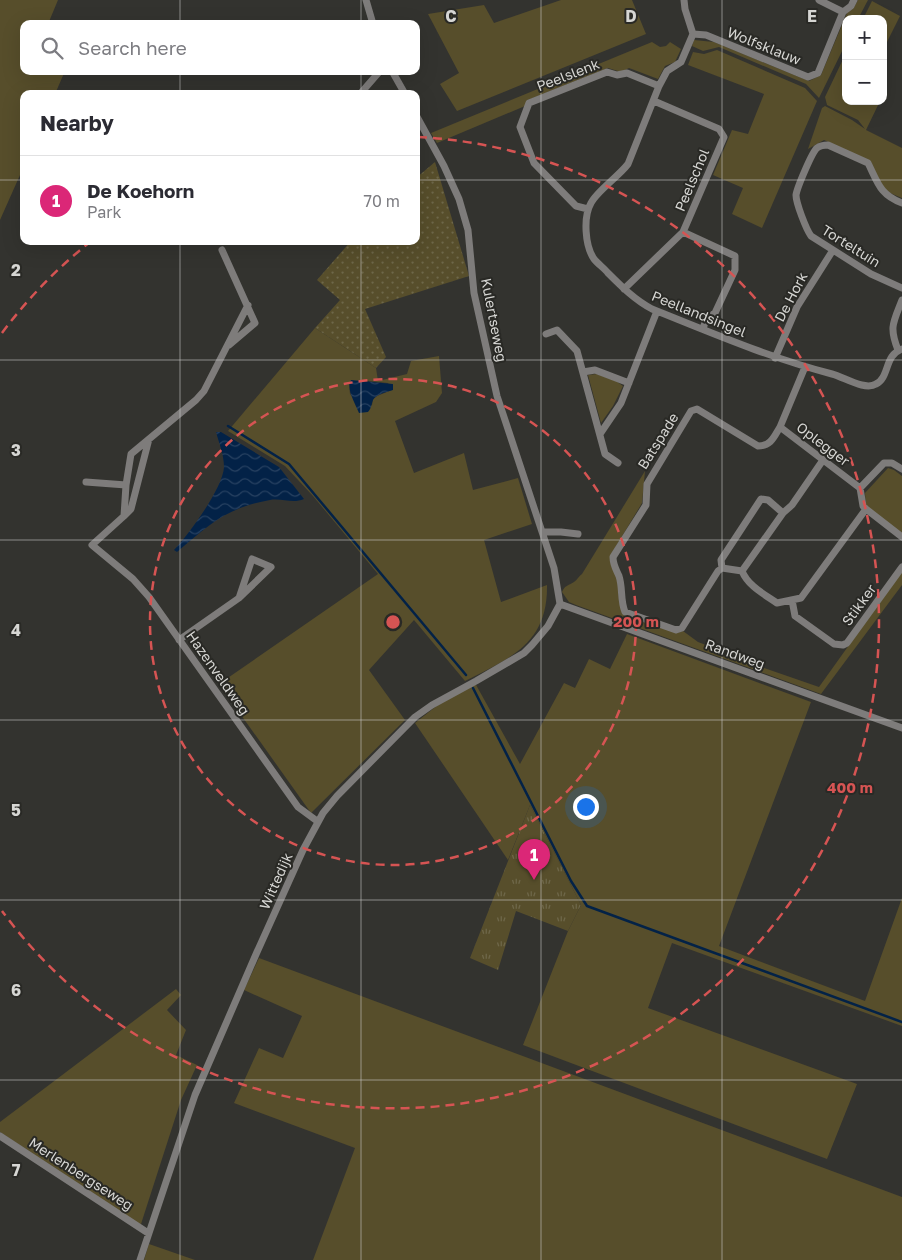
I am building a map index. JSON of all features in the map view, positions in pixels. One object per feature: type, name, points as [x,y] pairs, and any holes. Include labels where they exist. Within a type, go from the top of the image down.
[{"type":"street","points":[[366,0],[372,20]]},
{"type":"street","points":[[588,209],[592,201],[621,174],[628,164],[659,86],[668,71],[682,62],[693,34],[684,0]]},
{"type":"street","points":[[819,0],[843,12]]},
{"type":"street","name":"Wolfsklauw","points":[[693,34],[706,35],[808,77],[818,73],[843,12],[851,6],[854,0]]},
{"type":"street","name":"Peelslenk","points":[[588,209],[576,206],[534,163],[520,126],[530,104],[607,72],[617,75],[627,73],[659,86]]},
{"type":"street","points":[[363,90],[377,75]]},
{"type":"street","points":[[394,75],[403,90]]},
{"type":"street","name":"Peelschol","points":[[624,289],[683,232],[724,137],[719,129],[654,101]]},
{"type":"street","name":"Kulertseweg","points":[[420,122],[444,166],[459,199],[468,230],[474,293],[497,396],[554,568],[560,604]]},
{"type":"street","name":"Torteltuin","points":[[902,203],[891,199],[881,191],[868,163],[828,145],[816,148],[810,157],[796,197],[811,236],[882,280],[902,288]]},
{"type":"street","name":"Peellandsingel","points":[[588,209],[588,247],[594,259],[639,302],[657,311],[775,358],[869,386],[881,380],[892,354],[900,349]]},
{"type":"street","points":[[683,232],[735,256],[735,270],[715,313],[706,319],[703,329]]},
{"type":"street","points":[[222,250],[255,323],[226,348]]},
{"type":"street","name":"De Hork","points":[[775,358],[797,307],[833,250]]},
{"type":"street","points":[[900,349],[892,335],[893,323],[902,300]]},
{"type":"street","points":[[124,516],[130,454],[196,400],[204,391],[248,305]]},
{"type":"street","points":[[600,434],[621,403],[657,311]]},
{"type":"street","points":[[546,334],[557,330],[577,351],[605,454],[618,463]]},
{"type":"street","name":"Oplegger","points":[[805,367],[780,427],[860,488]]},
{"type":"street","points":[[583,372],[595,370],[629,383]]},
{"type":"street","name":"Batspade","points":[[722,568],[718,571],[682,628],[676,630],[626,612],[622,604],[619,577],[613,564],[613,557],[646,505],[646,484],[691,411],[697,408],[758,446],[764,446],[770,442],[780,427]]},
{"type":"street","points":[[124,516],[131,509],[149,439]]},
{"type":"street","points":[[742,571],[783,512],[792,504],[824,460]]},
{"type":"street","points":[[902,469],[892,463],[884,464],[860,488],[863,506],[902,538]]},
{"type":"street","points":[[86,482],[126,485]]},
{"type":"street","points":[[742,571],[722,568],[721,560],[761,499],[768,500],[783,512]]},
{"type":"street","points":[[742,571],[749,583],[777,603],[801,598],[866,509]]},
{"type":"street","name":"Hazenveldweg","points":[[124,516],[92,545],[133,579],[149,597],[298,807],[317,821]]},
{"type":"street","points":[[543,532],[578,534]]},
{"type":"street","points":[[179,640],[239,598],[270,567],[252,559],[239,598]]},
{"type":"street","name":"Stikker","points":[[792,600],[795,616],[834,644],[843,645],[847,643],[902,567]]},
{"type":"street","name":"Randweg","points":[[560,604],[902,728]]},
{"type":"street","name":"Wittedijk","points":[[140,1260],[195,1095],[257,952],[317,821],[337,796],[415,718],[432,705],[528,649],[540,637],[560,604]]},
{"type":"street","name":"Merlenbergseweg","points":[[0,1136],[148,1233]]},
{"type":"green space","points":[[0,0],[58,0],[50,20],[20,20],[20,75],[63,75],[57,90],[20,90],[20,175],[0,220]]},
{"type":"green space","points":[[561,0],[632,0],[646,34],[457,111],[440,84],[459,73],[428,14],[484,5],[494,23]]},
{"type":"green space","points":[[858,0],[868,0],[860,15],[846,15],[849,10],[853,9]]},
{"type":"green space","points":[[872,1],[900,16],[887,42],[887,15],[865,15]]},
{"type":"green space","points":[[842,25],[842,51],[819,98],[806,84],[719,47],[703,51],[692,46],[694,40],[714,42],[809,81],[821,75]]},
{"type":"green space","points":[[652,42],[660,47],[666,46],[670,42],[681,49],[675,62],[665,66],[658,79],[629,68],[621,72],[608,68],[528,100],[525,106],[437,143],[431,133]]},
{"type":"green space","points":[[717,50],[805,88],[817,101],[762,228],[732,214],[743,188],[713,175],[732,130],[748,134],[764,94],[688,65],[693,52],[704,54]]},
{"type":"green space","points":[[842,61],[842,105],[878,105],[866,130],[902,148],[902,198],[888,192],[881,185],[871,162],[824,140],[808,149],[822,108],[825,106],[865,129],[858,120],[827,105],[825,97]]},
{"type":"green space","points":[[435,162],[469,276],[365,309],[386,357],[376,368],[315,328],[340,300],[317,280],[348,245],[420,245],[420,175]]},
{"type":"green space","points":[[315,328],[376,368],[378,381],[407,374],[411,361],[439,356],[442,393],[436,402],[395,421],[414,473],[464,453],[473,490],[518,478],[532,524],[484,540],[501,602],[547,585],[546,605],[541,622],[533,635],[511,656],[465,681],[414,620],[369,670],[405,720],[311,813],[219,684],[378,574],[313,496],[285,466],[228,431]],"holes":[[[360,380],[388,383],[392,390],[377,396],[373,399],[372,405],[356,406],[356,401],[350,394],[349,384]]]},
{"type":"green space","points":[[597,374],[616,381],[623,386],[613,406],[601,423],[588,375]]},
{"type":"green space","points":[[888,468],[902,476],[902,533],[866,507],[865,493]]},
{"type":"green space","points":[[645,471],[642,503],[612,553],[618,576],[619,602],[623,608],[642,620],[677,633],[683,631],[698,642],[719,650],[718,652],[819,687],[902,571],[902,585],[821,694],[569,602],[562,592],[563,590],[582,574]]},
{"type":"green space","points":[[627,634],[811,702],[719,946],[865,1001],[902,898],[902,1026],[672,943],[648,1008],[857,1084],[827,1159],[523,1045],[568,931],[581,905],[530,805],[508,860],[415,723],[439,704],[475,683],[520,764],[564,683],[575,688],[589,659],[610,669]]},
{"type":"green space","points":[[530,805],[581,905],[568,931],[516,911],[498,970],[470,958]]},
{"type":"green space","points":[[259,958],[902,1197],[902,1260],[313,1260],[355,1148],[234,1103],[259,1048],[283,1058],[302,1016],[244,990]]},
{"type":"green space","points":[[176,989],[181,995],[167,1010],[186,1030],[176,1055],[197,1065],[181,1100],[141,1224],[0,1132],[0,1122]]},
{"type":"green space","points":[[149,1244],[195,1260],[144,1260]]},
{"type":"water","points":[[351,380],[393,384],[393,390],[374,398],[368,412],[359,413],[350,392]]},
{"type":"water","points":[[216,432],[221,432],[279,467],[304,499],[296,501],[270,500],[255,503],[230,513],[209,525],[177,552],[174,550],[212,498],[222,476],[223,458]]},
{"type":"waterway","points":[[228,426],[289,464],[466,675]]},
{"type":"waterway","points":[[473,688],[571,881],[587,906],[902,1022]]},
{"type":"place","name":"De Koehorn","points":[[534,880]]}]
